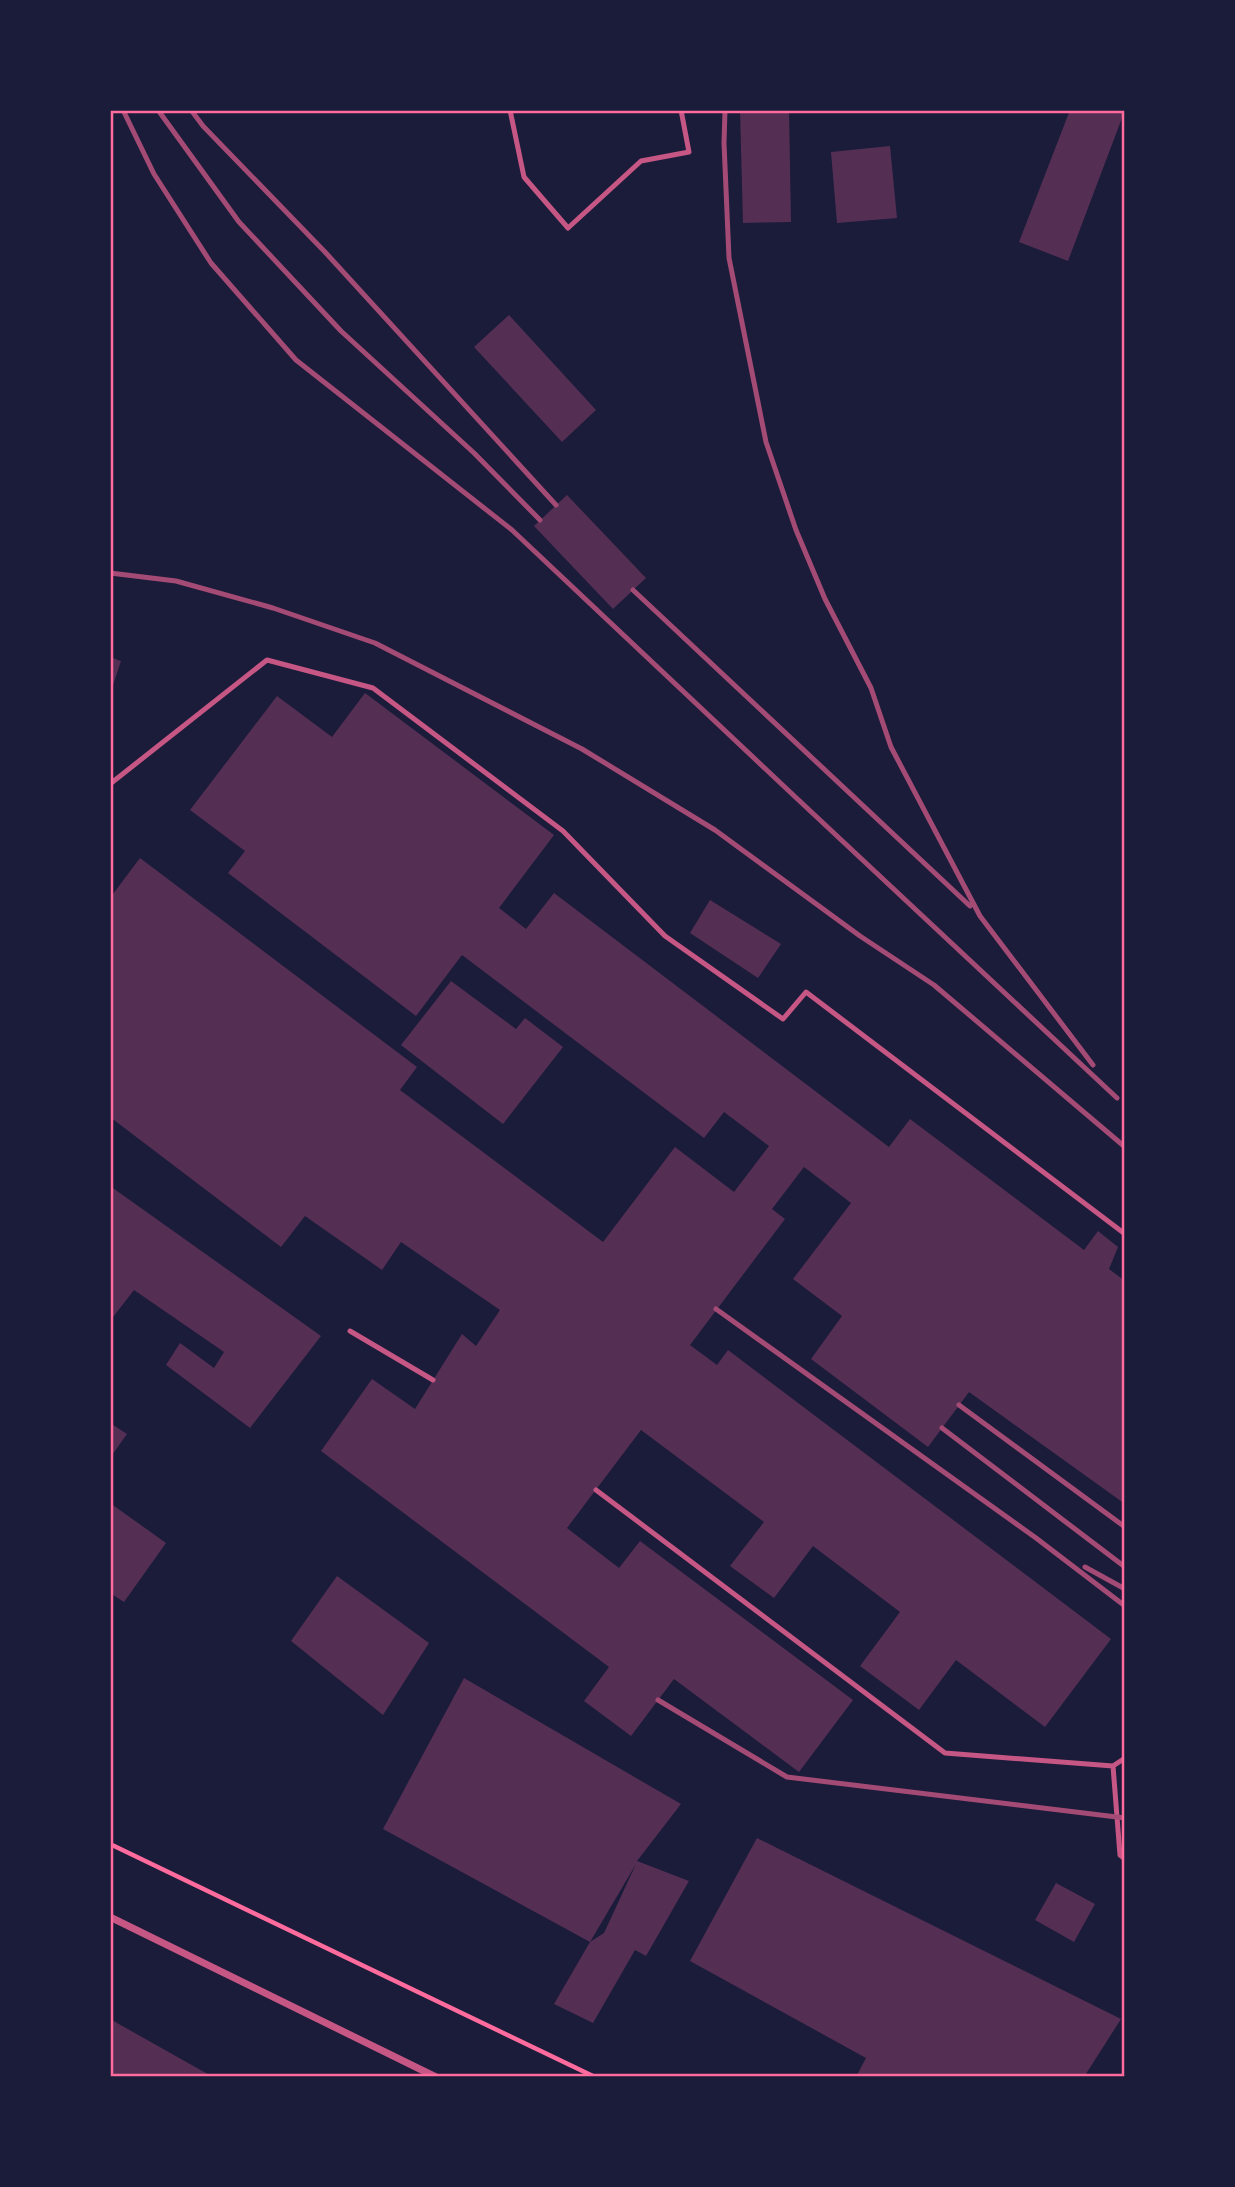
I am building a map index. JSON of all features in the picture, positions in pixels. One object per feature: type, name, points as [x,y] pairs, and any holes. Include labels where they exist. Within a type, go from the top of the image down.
[{"type":"street","points":[[110,1917],[436,2077]]},
{"type":"lane","points":[[510,110],[524,177],[568,228],[641,161],[689,152],[681,110]]},
{"type":"lane","points":[[110,784],[268,660],[373,688],[563,831],[665,936],[783,1019],[806,992],[1125,1234]]},
{"type":"lane","points":[[350,1331],[433,1380]]},
{"type":"lane","points":[[596,1490],[945,1753],[1113,1766],[1125,1758]]},
{"type":"lane","points":[[1113,1766],[1120,1855],[1125,1859]]},
{"type":"path","points":[[110,1844],[595,2077]]},
{"type":"building","points":[[740,110],[789,110],[791,222],[743,223]]},
{"type":"building","points":[[1070,110],[1125,110],[1068,261],[1019,242]]},
{"type":"building","points":[[890,146],[897,218],[837,223],[831,152]]},
{"type":"building","points":[[509,315],[596,410],[562,442],[474,347]]},
{"type":"building","points":[[567,495],[646,578],[613,609],[534,526]]},
{"type":"building","points":[[110,657],[121,661],[111,691],[110,690]]},
{"type":"building","points":[[365,693],[554,835],[499,908],[526,929],[554,893],[889,1147],[910,1119],[1084,1250],[1098,1231],[1118,1247],[1109,1269],[1125,1281],[1125,1504],[969,1392],[928,1447],[811,1359],[842,1316],[793,1279],[851,1203],[804,1167],[772,1209],[785,1219],[690,1345],[717,1365],[728,1350],[1111,1639],[1045,1727],[956,1660],[919,1710],[860,1666],[900,1612],[813,1546],[774,1598],[730,1566],[764,1522],[641,1430],[567,1528],[619,1568],[640,1541],[853,1700],[799,1772],[674,1679],[631,1736],[584,1701],[609,1667],[321,1451],[372,1379],[415,1409],[462,1334],[476,1346],[500,1310],[401,1242],[382,1270],[305,1216],[281,1247],[110,1117],[110,898],[140,858],[417,1067],[400,1090],[603,1242],[675,1147],[734,1192],[769,1146],[724,1112],[704,1138],[462,955],[416,1016],[228,873],[245,851],[190,810],[277,696],[332,737]]},
{"type":"building","points":[[710,900],[781,944],[758,978],[690,933]]},
{"type":"building","points":[[451,981],[516,1029],[525,1018],[563,1047],[503,1124],[401,1045]]},
{"type":"building","points":[[110,1186],[321,1336],[250,1428],[166,1365],[180,1343],[214,1368],[224,1352],[134,1290],[110,1321]]},
{"type":"building","points":[[110,1423],[127,1434],[110,1458]]},
{"type":"building","points":[[110,1503],[166,1543],[124,1602],[110,1593]]},
{"type":"building","points":[[337,1576],[429,1643],[383,1715],[291,1641]]},
{"type":"building","points":[[464,1678],[681,1804],[637,1861],[689,1881],[646,1956],[635,1950],[593,2023],[554,2004],[590,1942],[383,1829]],"holes":[[[636,1864],[604,1933],[590,1942]]]},
{"type":"building","points":[[757,1838],[1121,2019],[1084,2077],[900,2077],[895,2074],[893,2077],[856,2077],[866,2058],[690,1961]]},
{"type":"building","points":[[1056,1883],[1095,1904],[1074,1942],[1035,1920]]},
{"type":"building","points":[[110,2019],[213,2077],[110,2077]]},
{"type":"railway","points":[[123,110],[154,174],[211,263],[296,360],[512,530],[1117,1098]]},
{"type":"railway","points":[[158,110],[239,222],[341,331],[474,453],[540,520]]},
{"type":"railway","points":[[191,110],[556,505]]},
{"type":"railway","points":[[725,110],[729,258],[766,442],[796,530],[825,599],[871,688],[891,747],[980,916],[1093,1065]]},
{"type":"railway","points":[[110,573],[176,581],[273,608],[375,643],[582,749],[715,830],[860,936],[934,985],[1125,1147]]},
{"type":"railway","points":[[633,590],[970,906]]},
{"type":"railway","points":[[716,1309],[1036,1538],[1125,1606]]},
{"type":"railway","points":[[959,1405],[1125,1527]]},
{"type":"railway","points":[[942,1428],[1125,1567]]},
{"type":"railway","points":[[1085,1567],[1125,1589]]},
{"type":"railway","points":[[658,1700],[787,1777],[1125,1818]]}]
